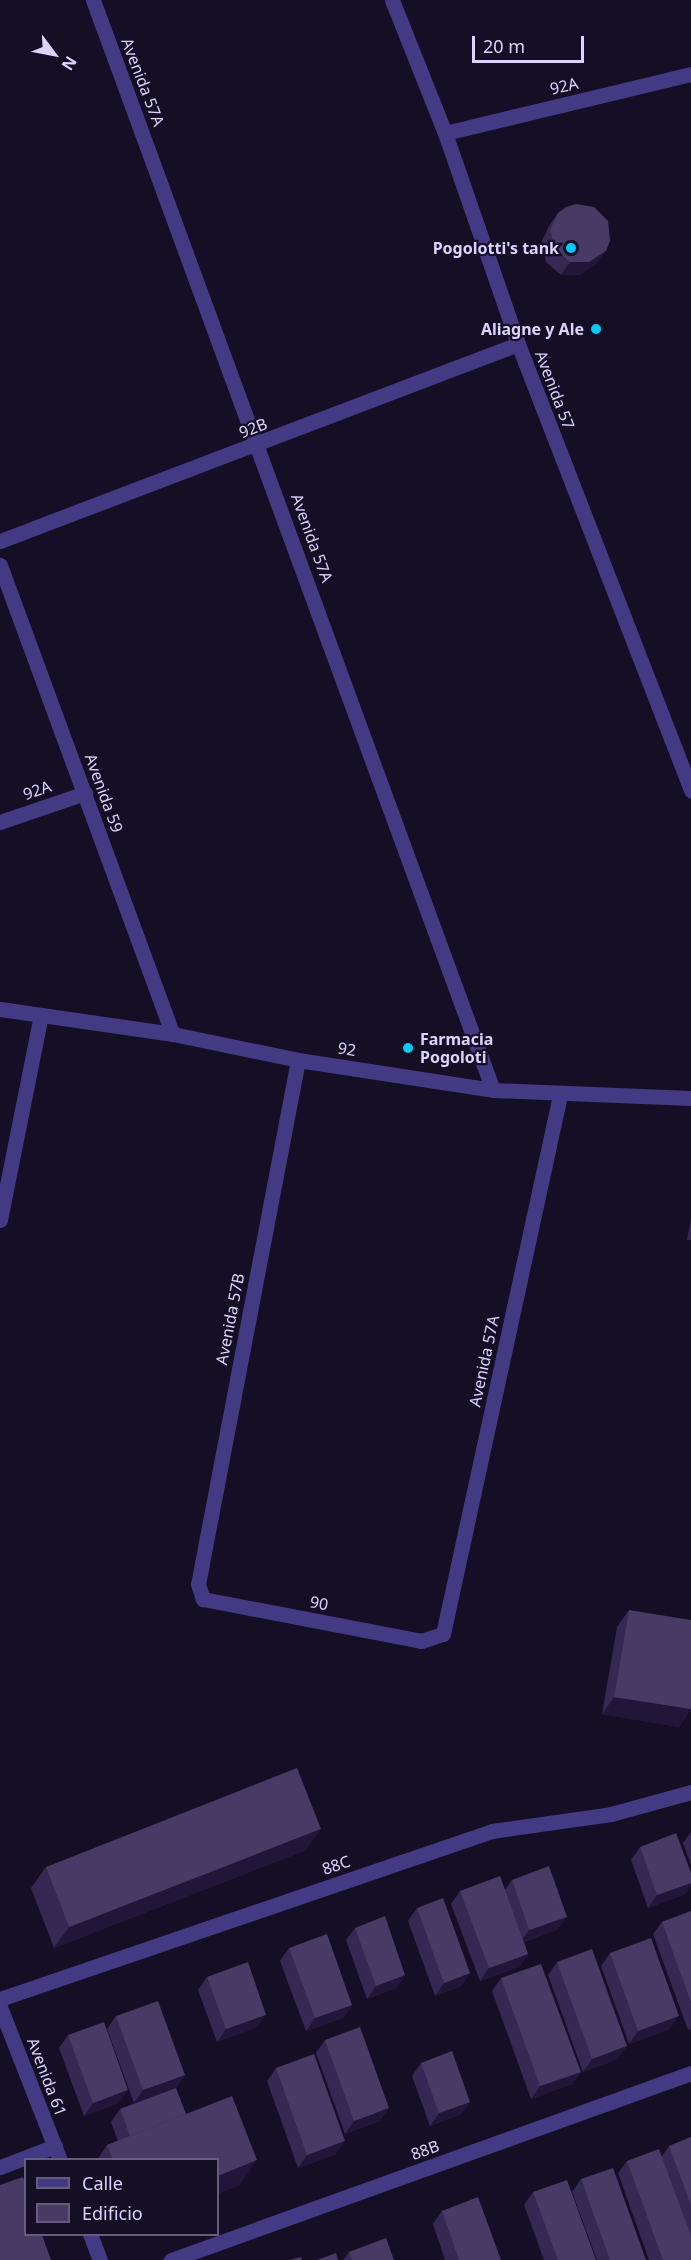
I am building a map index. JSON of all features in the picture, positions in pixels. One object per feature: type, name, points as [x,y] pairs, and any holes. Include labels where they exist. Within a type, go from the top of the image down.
[{"type":"street","name":"Avenida 57A","points":[[93,0],[259,445],[493,1090]]},
{"type":"street","name":"Avenida 57","points":[[392,0],[445,133],[518,344],[691,791]]},
{"type":"street","name":"92A","points":[[445,133],[691,74]]},
{"type":"street","name":"92B","points":[[0,541],[259,445],[518,344]]},
{"type":"street","name":"Avenida 59","points":[[0,565],[172,1034]]},
{"type":"street","name":"92A","points":[[0,822],[85,793]]},
{"type":"street","name":"92","points":[[0,1009],[172,1034],[298,1060],[493,1090],[560,1095],[691,1098]]},
{"type":"street","points":[[0,1220],[41,1015]]},
{"type":"street","name":"Avenida 57B","points":[[198,1584],[298,1060]]},
{"type":"street","name":"Avenida 57A","points":[[443,1634],[560,1095]]},
{"type":"street","name":"90","points":[[198,1584],[203,1599],[421,1641],[443,1634]]},
{"type":"street","name":"88C","points":[[0,1999],[492,1831],[611,1814],[691,1792]]},
{"type":"street","name":"Avenida 61","points":[[0,2007],[57,2153]]},
{"type":"street","name":"88B","points":[[171,2260],[691,2073]]},
{"type":"street","points":[[37,2158],[57,2153]]},
{"type":"street","points":[[0,2167],[24,2161]]},
{"type":"street","points":[[90,2236],[100,2260]]},
{"type":"building","name":"Pogolotti's tank","points":[[576,204],[594,207],[608,221],[610,241],[606,251],[589,262],[570,262],[555,249],[550,230],[558,213]]},
{"type":"building","points":[[629,1610],[691,1620],[691,1709],[614,1697]]},
{"type":"building","points":[[297,1768],[321,1829],[69,1927],[46,1867]]},
{"type":"building","points":[[676,1833],[691,1873],[691,1883],[657,1895],[640,1847]]},
{"type":"building","points":[[549,1866],[567,1917],[529,1930],[512,1880]]},
{"type":"building","points":[[500,1876],[528,1954],[489,1968],[460,1891]]},
{"type":"building","points":[[443,1898],[470,1973],[444,1983],[417,1908]]},
{"type":"building","points":[[691,1911],[691,2002],[662,1922]]},
{"type":"building","points":[[385,1916],[405,1975],[376,1986],[355,1928]]},
{"type":"building","points":[[327,1934],[352,2005],[315,2018],[289,1948]]},
{"type":"building","points":[[651,1938],[679,2016],[638,2031],[610,1953]]},
{"type":"building","points":[[592,1949],[627,2046],[592,2059],[557,1962]]},
{"type":"building","points":[[248,1962],[266,2015],[226,2029],[207,1977]]},
{"type":"building","points":[[541,1964],[581,2072],[540,2086],[501,1978]]},
{"type":"building","points":[[158,2001],[185,2075],[143,2090],[116,2016]]},
{"type":"building","points":[[104,2022],[128,2090],[93,2103],[68,2035]]},
{"type":"building","points":[[360,2027],[389,2108],[354,2121],[325,2040]]},
{"type":"building","points":[[452,2051],[470,2102],[439,2113],[421,2063]]},
{"type":"building","points":[[314,2054],[345,2141],[307,2155],[276,2068]]},
{"type":"building","points":[[176,2088],[186,2114],[130,2136],[120,2109]]},
{"type":"building","points":[[232,2096],[257,2160],[219,2176],[219,2158],[112,2158],[107,2145]]},
{"type":"building","points":[[691,2137],[691,2205],[669,2146]]},
{"type":"building","points":[[659,2149],[691,2236],[691,2260],[663,2260],[627,2161]]},
{"type":"building","points":[[613,2168],[646,2260],[610,2260],[581,2179]]},
{"type":"building","points":[[23,2177],[24,2236],[42,2236],[51,2260],[0,2260],[0,2185]]},
{"type":"building","points":[[567,2180],[596,2260],[558,2260],[533,2192]]},
{"type":"building","points":[[478,2197],[501,2260],[459,2260],[442,2211]]},
{"type":"building","points":[[386,2238],[394,2260],[352,2260],[349,2252]]},
{"type":"building","points":[[336,2253],[338,2260],[317,2260]]},
{"type":"place","name":"Pogolotti's tank","points":[[571,248]]},
{"type":"place","name":"Aliagne y Ale","points":[[596,329]]},
{"type":"place","name":"Farmacia Pogoloti","points":[[408,1048]]}]
